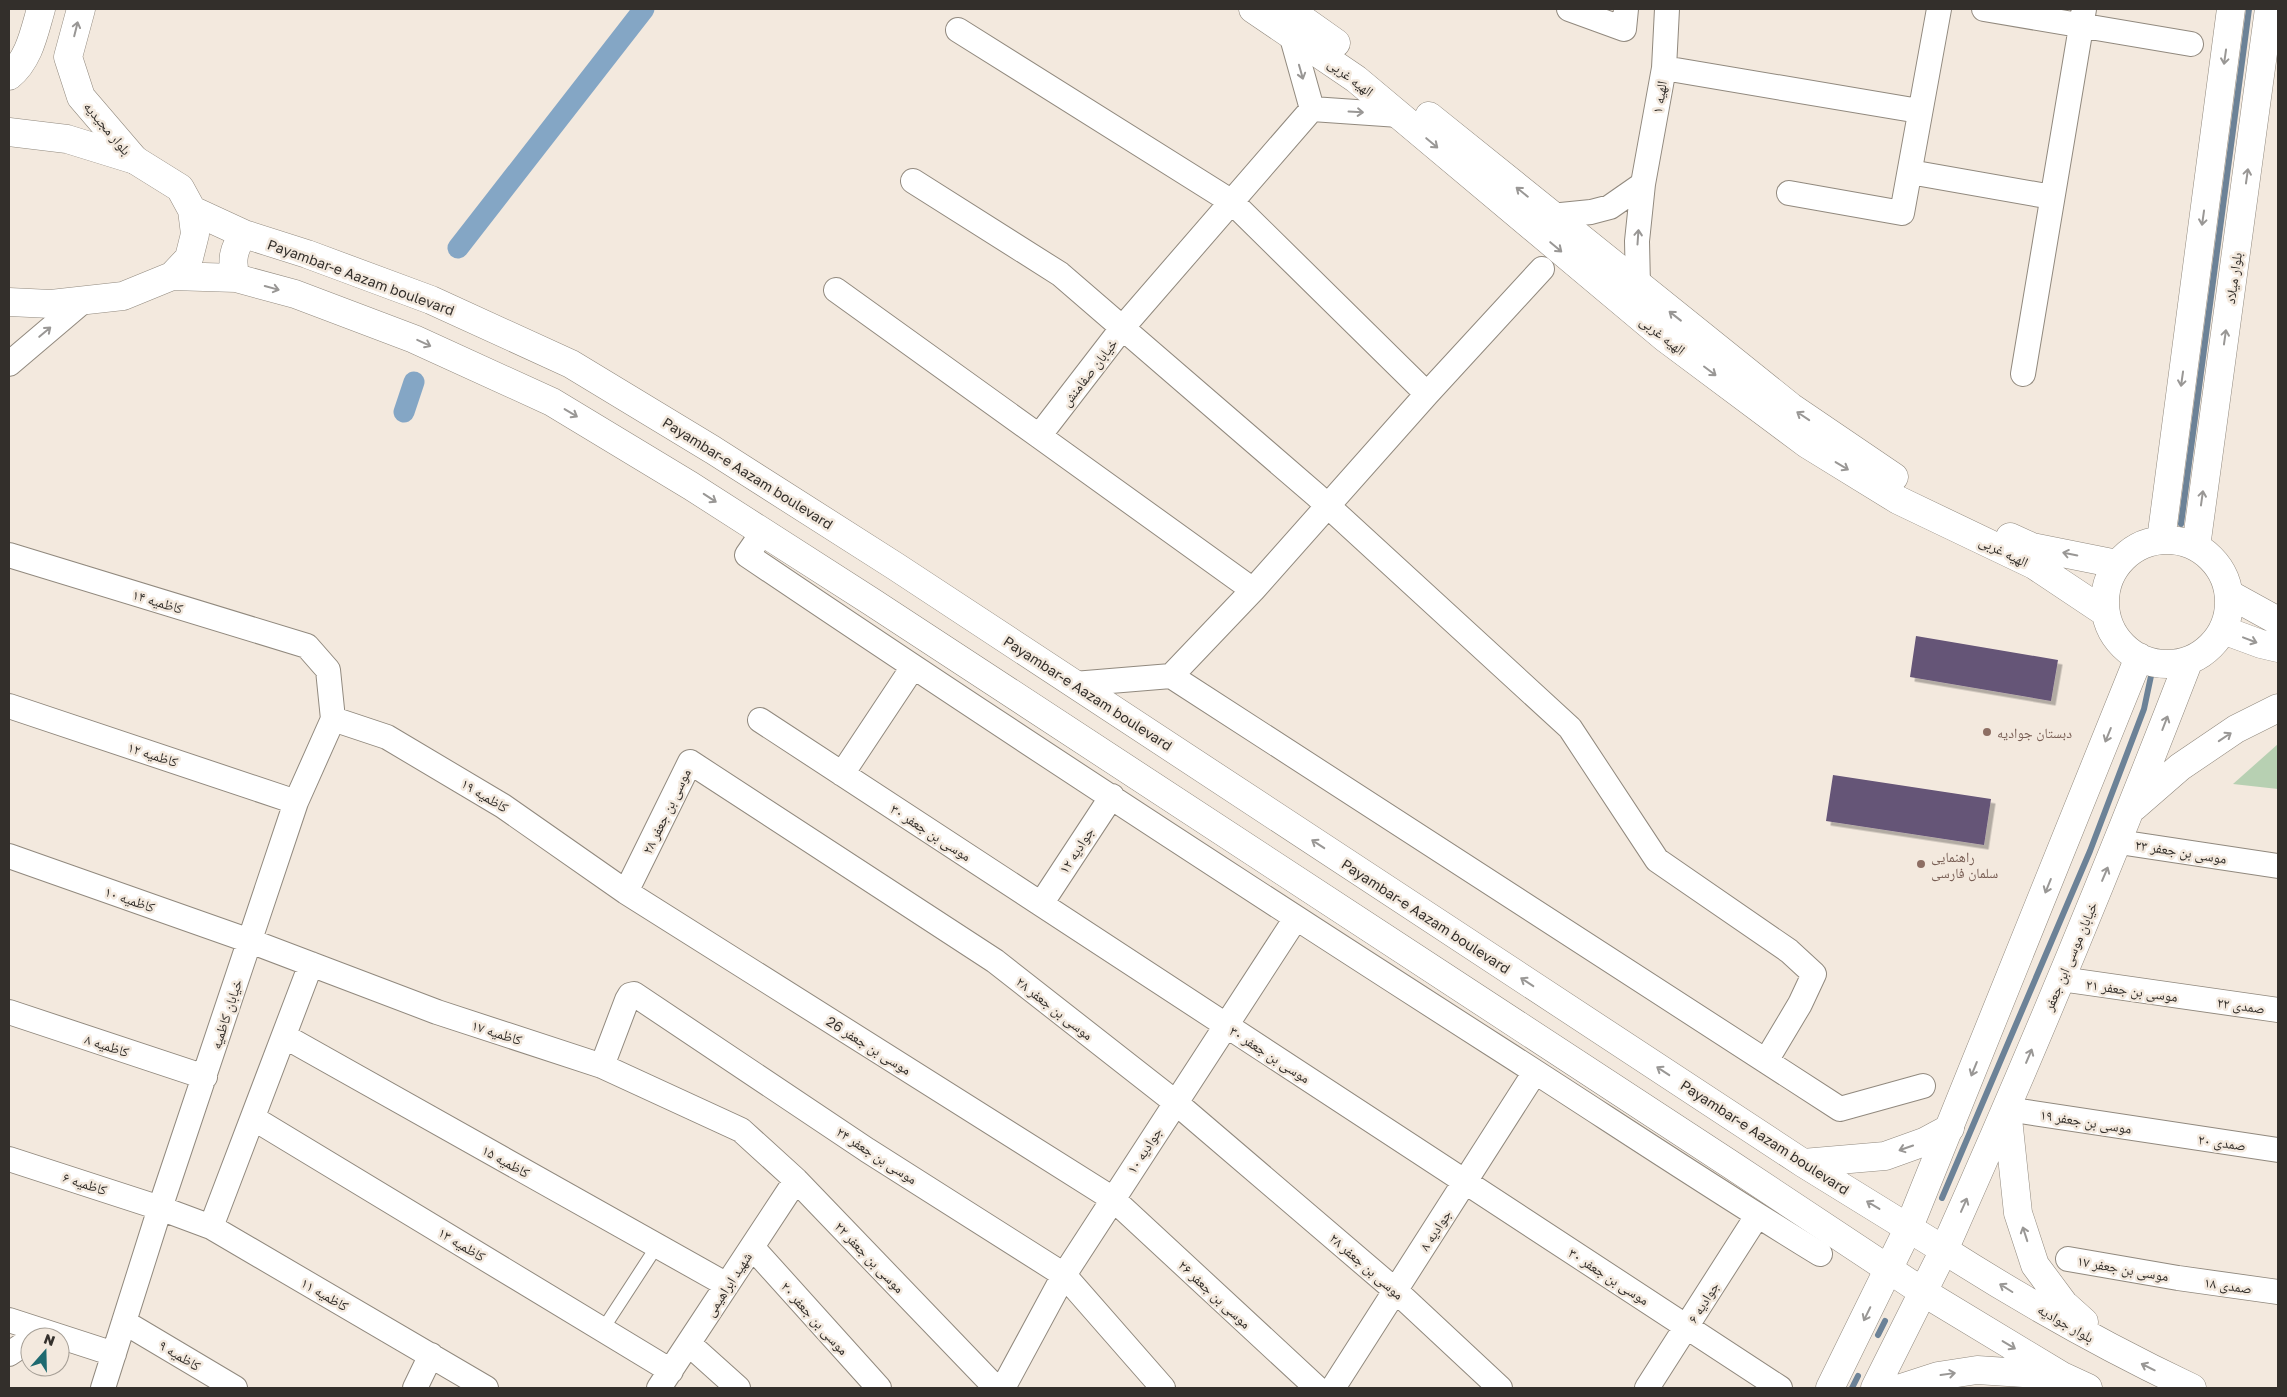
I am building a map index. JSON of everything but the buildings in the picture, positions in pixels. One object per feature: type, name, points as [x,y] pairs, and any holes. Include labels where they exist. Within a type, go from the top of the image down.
[{"type":"main road","points":[[9,76],[31,46],[41,9]]},
{"type":"main road","points":[[31,46],[44,58],[52,60],[68,57],[81,9]]},
{"type":"main road","name":"الهیه غربی","points":[[1253,9],[1289,22],[1366,64],[1551,216],[1791,407],[1903,483],[1972,521],[2032,546],[2117,564]]},
{"type":"main road","points":[[2161,540],[2231,9]]},
{"type":"main road","name":"بلوار میلاد","points":[[2196,547],[2270,71],[2269,9]]},
{"type":"main road","name":"الهیه غربی","points":[[1289,22],[1665,338],[1807,444],[1898,500],[2034,566],[2106,614]]},
{"type":"main road","name":"بلوار مجیدیه","points":[[68,57],[82,97],[135,160]]},
{"type":"main road","points":[[9,132],[66,139],[135,160],[180,188],[192,210],[195,234],[189,258],[172,276]]},
{"type":"main road","name":"Payambar-e Aazam boulevard","points":[[192,210],[244,234],[307,254],[430,300],[571,364],[713,450],[1074,684],[1803,1163],[1944,1250]]},
{"type":"main road","points":[[236,278],[232,267],[233,255],[237,244],[244,234]]},
{"type":"main road","points":[[9,302],[51,304],[123,296],[172,276],[236,278],[295,294],[414,338],[552,402],[763,532],[1725,1160],[1923,1292],[2062,1376],[2088,1388]]},
{"type":"main road","points":[[2161,540],[2179,541],[2196,547],[2212,558],[2224,575],[2229,594],[2229,613],[2223,630],[2214,643],[2203,653],[2189,660],[2172,664],[2155,662],[2139,657],[2124,646],[2112,631],[2106,614],[2105,595],[2111,575],[2117,564],[2140,545],[2161,540]]},
{"type":"main road","points":[[2229,594],[2278,621]]},
{"type":"main road","points":[[2223,630],[2278,648]]},
{"type":"main road","points":[[1830,1388],[1909,1227],[2139,657]]},
{"type":"main road","name":"خیابان موسی ابن جعفر","points":[[1875,1388],[1944,1250],[2007,1109],[2119,842],[2189,660]]},
{"type":"main road","points":[[2131,810],[2180,767],[2236,729],[2278,708]]},
{"type":"main road","points":[[2007,1109],[2018,1213],[2035,1265],[2064,1304],[2118,1352]]},
{"type":"main road","points":[[1803,1163],[1885,1156],[1924,1142],[1950,1128]]},
{"type":"main road","name":"بلوار جوادیه","points":[[1944,1250],[2017,1295],[2118,1352],[2192,1388]]},
{"type":"main road","points":[[1852,1344],[1889,1361]]},
{"type":"main road","points":[[1901,1388],[1938,1376],[1977,1370],[2062,1376]]},
{"type":"street","points":[[1569,9],[1624,28],[1626,9]]},
{"type":"street","name":"الهیه ۱","points":[[1638,286],[1637,241],[1643,184],[1664,68],[1667,9]]},
{"type":"street","points":[[1789,193],[1902,213],[1939,9]]},
{"type":"street","points":[[1984,9],[2082,17],[2191,44]]},
{"type":"street","points":[[2023,374],[2082,17]]},
{"type":"street","points":[[1289,22],[1312,109],[1399,115]]},
{"type":"street","points":[[958,30],[1232,202],[1427,394]]},
{"type":"street","points":[[1664,68],[1919,111]]},
{"type":"street","name":"خیابان صفامنش","points":[[1038,436],[1123,327],[1312,109]]},
{"type":"street","points":[[1910,172],[2052,197]]},
{"type":"street","points":[[913,181],[1060,274],[1327,505],[1570,728],[1657,860],[1789,951],[1814,974],[1800,1004],[1766,1061]]},
{"type":"street","points":[[1551,216],[1591,212],[1610,207],[1643,184]]},
{"type":"street","points":[[1171,676],[1253,590],[1327,505],[1542,269]]},
{"type":"street","points":[[836,290],[1253,590]]},
{"type":"street","points":[[9,364],[82,302]]},
{"type":"street","points":[[763,532],[747,555],[913,667],[1296,918],[1757,1216],[1820,1254]]},
{"type":"street","name":"کاظمیه ۱۴","points":[[9,555],[307,646]]},
{"type":"street","name":"خیابان کاظمیه","points":[[103,1388],[160,1208],[296,802],[333,719],[328,670],[307,646]]},
{"type":"street","points":[[842,774],[913,667]]},
{"type":"street","points":[[1074,684],[1171,676],[1840,1109],[1923,1086]]},
{"type":"street","name":"کاظمیه ۱۲","points":[[9,706],[296,802]]},
{"type":"street","name":"کاظمیه ۱۹","points":[[333,719],[387,737],[503,806],[626,892]]},
{"type":"street","name":"موسی بن جعفر ۳۰","points":[[760,720],[1780,1388]]},
{"type":"street","name":"موسی بن جعفر ۲۸","points":[[626,892],[690,762],[995,961],[1175,1102],[1396,1291],[1500,1388]]},
{"type":"street","name":"جوادیه ۱۲","points":[[1041,904],[1112,796]]},
{"type":"street","name":"موسی بن جعفر ۲۳","points":[[2119,842],[2278,866]]},
{"type":"street","name":"کاظمیه ۱۰","points":[[9,856],[250,940]]},
{"type":"street","name":"موسی بن جعفر 26","points":[[626,892],[1113,1199]]},
{"type":"street","name":"جوادیه ۱۰","points":[[1003,1388],[1064,1275],[1296,918]]},
{"type":"street","name":"کاظمیه ۱۷","points":[[250,940],[437,1012],[602,1066],[741,1130]]},
{"type":"street","points":[[211,1227],[312,964]]},
{"type":"street","name":"موسی بن جعفر ۲۱","points":[[2061,980],[2203,1000]]},
{"type":"street","name":"موسی بن جعفر ۲۴","points":[[602,1066],[627,1000],[630,995],[634,994],[868,1150],[1064,1275],[1163,1388]]},
{"type":"street","name":"صمدی ۲۲","points":[[2203,1000],[2278,1010]]},
{"type":"street","name":"کاظمیه ۸","points":[[9,1012],[205,1077]]},
{"type":"street","name":"کاظمیه ۱۵","points":[[284,1036],[727,1285]]},
{"type":"street","name":"جوادیه ۸","points":[[1333,1388],[1535,1072]]},
{"type":"street","name":"موسی بن جعفر ۱۹","points":[[2007,1109],[2165,1134]]},
{"type":"street","name":"کاظمیه ۱۳","points":[[253,1118],[603,1329],[665,1380]]},
{"type":"street","name":"موسی بن جعفر ۲۲","points":[[741,1130],[796,1180],[996,1388]]},
{"type":"street","name":"صمدی ۲۰","points":[[2165,1134],[2278,1150]]},
{"type":"street","name":"کاظمیه ۶","points":[[9,1159],[160,1208]]},
{"type":"street","name":"شهید ابراهیمی","points":[[665,1380],[796,1180]]},
{"type":"street","name":"موسی بن جعفر ۲۶","points":[[1113,1199],[1317,1388]]},
{"type":"street","name":"کاظمیه ۱۱","points":[[160,1208],[211,1227],[486,1388]]},
{"type":"street","name":"جوادیه ۶","points":[[1648,1388],[1757,1216]]},
{"type":"street","name":"موسی بن جعفر ۲۰","points":[[752,1247],[878,1388]]},
{"type":"street","name":"موسی بن جعفر ۱۷","points":[[2068,1259],[2178,1278]]},
{"type":"street","name":"صمدی ۱۸","points":[[2178,1278],[2278,1292]]},
{"type":"street","points":[[9,1320],[21,1327]]},
{"type":"street","name":"کاظمیه ۹","points":[[124,1322],[235,1388]]},
{"type":"street","points":[[70,1344],[114,1354]]},
{"type":"street","points":[[690,1344],[738,1388]]},
{"type":"street","points":[[9,1354],[20,1347]]},
{"type":"street","points":[[415,1388],[431,1355]]},
{"type":"lane","points":[[603,1329],[657,1246]]},
{"type":"green space","points":[[2278,744],[2278,789],[2233,784]]},
{"type":"waterway","points":[[458,248],[644,9]]},
{"type":"waterway","points":[[2181,524],[2249,9]]},
{"type":"waterway","points":[[404,412],[414,382]]},
{"type":"waterway","points":[[1942,1198],[2090,851],[2144,709],[2151,676]]},
{"type":"waterway","points":[[1878,1335],[1885,1321]]},
{"type":"waterway","points":[[1852,1388],[1858,1376]]},
{"type":"place","name":"دبستان جوادیه","points":[[1987,732]]},
{"type":"place","name":"راهنمایی سلمان فارسی","points":[[1921,864]]}]
